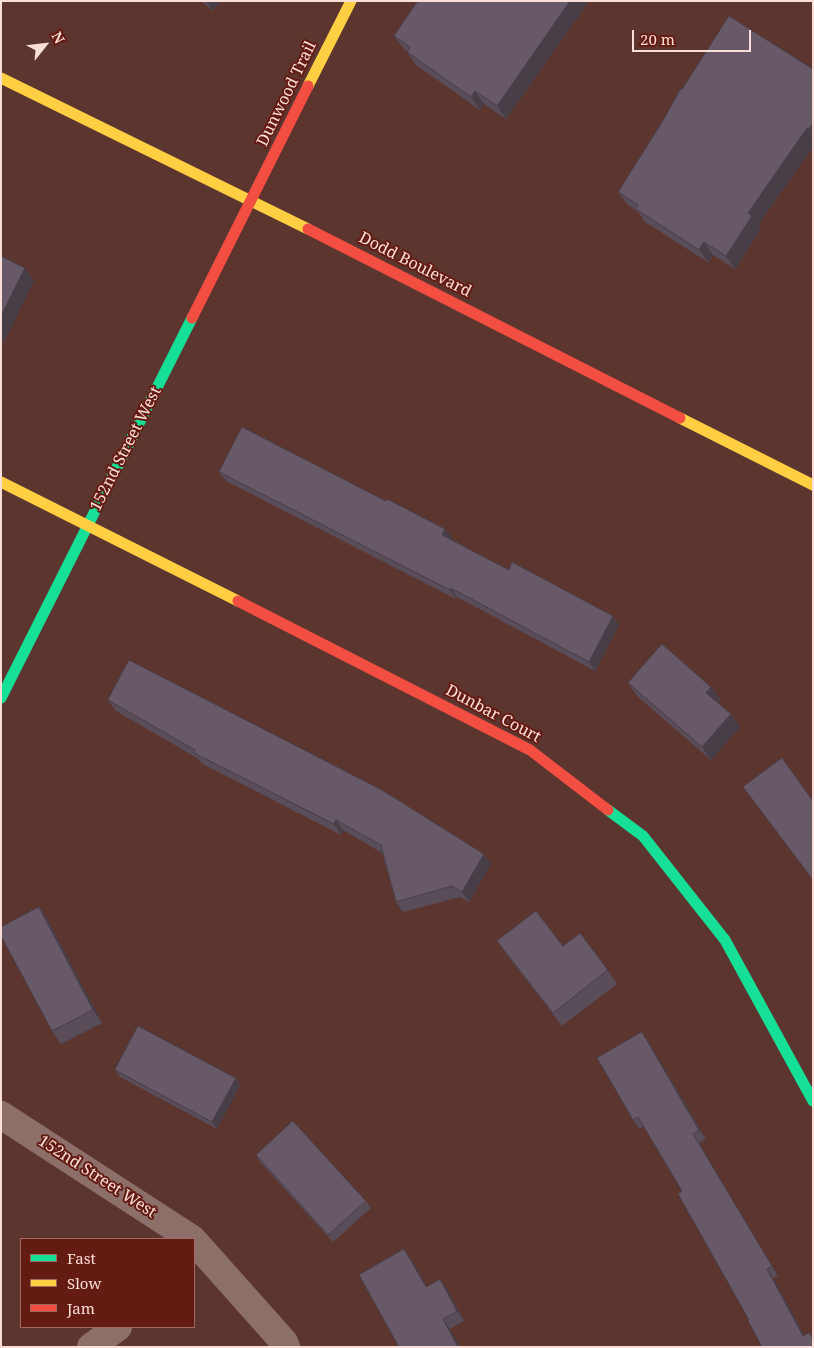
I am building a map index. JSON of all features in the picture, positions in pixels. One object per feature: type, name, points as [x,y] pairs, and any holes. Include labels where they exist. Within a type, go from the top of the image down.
[{"type":"street","name":"Dunwood Trail","points":[[252,201],[351,1]]},
{"type":"street","name":"Dodd Boulevard","points":[[1,78],[252,201],[813,486]]},
{"type":"street","name":"152nd Street West","points":[[1,698],[252,201]]},
{"type":"street","name":"Dunbar Court","points":[[1,482],[530,750],[643,836],[724,940],[813,1101]]},
{"type":"street","name":"152nd Street West","points":[[1,1115],[189,1238]]},
{"type":"street","name":"152nd Street West","points":[[195,1243],[284,1342],[286,1347]]},
{"type":"street","points":[[91,1347],[117,1328]]},
{"type":"building","points":[[418,1],[570,1],[497,106],[475,91],[471,97],[407,52],[410,47],[394,36]]},
{"type":"building","points":[[729,16],[813,69],[813,123],[809,129],[807,128],[748,213],[752,216],[726,256],[704,242],[699,250],[636,209],[638,205],[618,192],[661,124],[681,88]]},
{"type":"building","points":[[1,256],[25,268],[1,316]]},
{"type":"building","points":[[242,427],[445,529],[442,535],[509,570],[512,562],[613,616],[589,662],[451,588],[450,590],[219,472]]},
{"type":"building","points":[[662,644],[711,687],[706,693],[731,714],[702,747],[628,683]]},
{"type":"building","points":[[129,660],[382,790],[484,854],[462,892],[452,886],[396,902],[381,845],[336,820],[334,824],[194,753],[195,750],[108,700]]},
{"type":"building","points":[[782,758],[813,801],[813,880],[743,787]]},
{"type":"building","points":[[39,907],[93,1010],[52,1031],[1,936],[1,927]]},
{"type":"building","points":[[536,911],[563,946],[580,933],[608,970],[553,1013],[497,941]]},
{"type":"building","points":[[138,1026],[236,1078],[212,1122],[115,1070]]},
{"type":"building","points":[[642,1032],[699,1130],[693,1134],[772,1266],[767,1269],[803,1336],[809,1333],[813,1339],[813,1347],[762,1347],[749,1320],[678,1194],[682,1191],[638,1117],[633,1120],[597,1058]]},
{"type":"building","points":[[293,1121],[366,1201],[328,1235],[256,1155]]},
{"type":"building","points":[[404,1249],[426,1287],[440,1279],[457,1311],[443,1319],[458,1347],[399,1347],[359,1275]]},
{"type":"traffic: fast","points":[[1,698],[192,318]]},
{"type":"traffic: fast","points":[[608,810],[643,836],[725,940],[813,1101]]},
{"type":"traffic: slow","points":[[308,86],[351,1]]},
{"type":"traffic: slow","points":[[1,78],[308,229]]},
{"type":"traffic: slow","points":[[680,418],[813,485]]},
{"type":"traffic: slow","points":[[1,482],[238,601]]},
{"type":"traffic: jam","points":[[192,318],[308,86]]},
{"type":"traffic: jam","points":[[308,229],[680,418]]},
{"type":"traffic: jam","points":[[238,601],[530,750],[608,810]]}]
